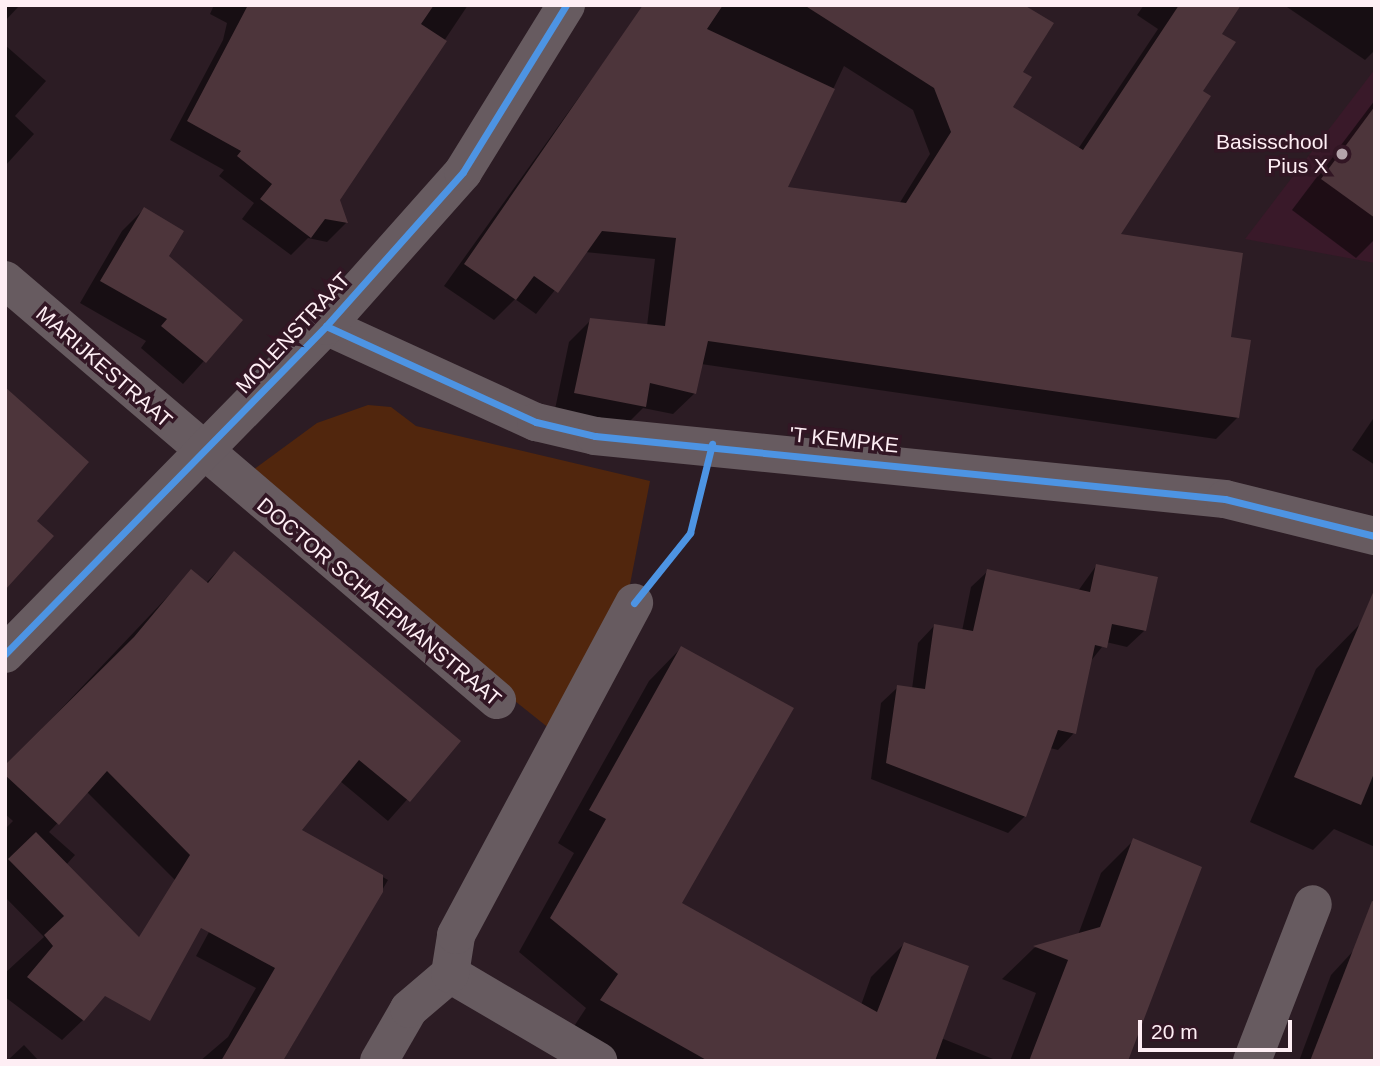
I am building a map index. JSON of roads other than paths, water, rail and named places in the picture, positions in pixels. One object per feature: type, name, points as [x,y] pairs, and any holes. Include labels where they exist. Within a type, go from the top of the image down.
[{"type":"street","name":"MOLENSTRAAT","points":[[5,654],[326,326],[463,172],[566,5]]},
{"type":"street","name":"MARIJKESTRAAT","points":[[5,280],[202,453]]},
{"type":"street","name":"'T KEMPKE","points":[[326,326],[536,422],[595,436],[1225,499],[1375,536]]},
{"type":"street","name":"DOCTOR SCHAEPMANSTRAAT","points":[[202,453],[497,700]]},
{"type":"street","points":[[379,1061],[409,1009],[450,974],[456,935],[634,603]]},
{"type":"street","points":[[1252,1061],[1313,904]]},
{"type":"street","points":[[450,974],[598,1061]]},
{"type":"place","name":"Basisschool Pius X","points":[[1342,154]]}]
